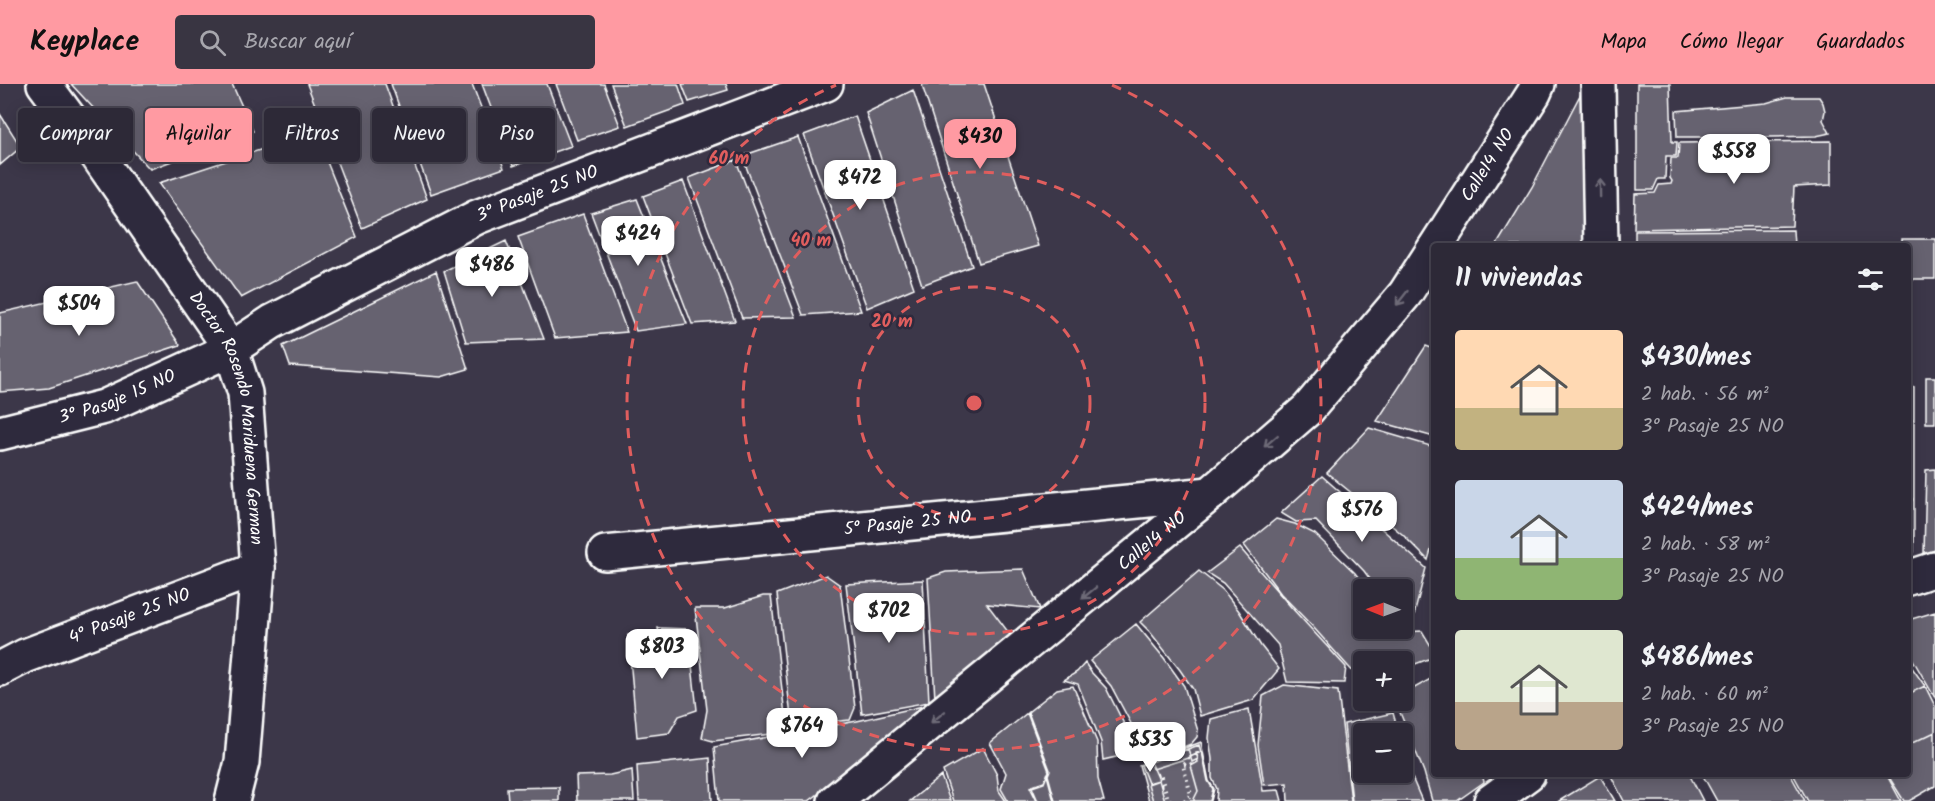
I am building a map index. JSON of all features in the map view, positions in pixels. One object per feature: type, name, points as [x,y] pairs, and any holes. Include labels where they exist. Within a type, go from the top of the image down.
[{"type":"street","name":"Doctor Rosendo Mariduena German","points":[[44,84],[99,158],[231,349],[245,393],[258,568],[242,762],[232,801]]},
{"type":"street","name":"3° Pasaje 25 NO","points":[[231,349],[272,322],[477,217],[826,84]]},
{"type":"street","name":"Calle14 NO","points":[[1438,243],[1538,84]]},
{"type":"street","points":[[1598,84],[1601,243]]},
{"type":"street","name":"Calle14 NO","points":[[835,801],[1210,494],[1308,409],[1405,294],[1431,254]]},
{"type":"street","name":"3° Pasaje 15 NO","points":[[0,434],[104,407],[231,349]]},
{"type":"street","name":"5° Pasaje 25 NO","points":[[605,553],[1210,494]]},
{"type":"street","name":"4° Pasaje 25 NO","points":[[0,669],[25,656],[258,568]]},
{"type":"street","points":[[1911,577],[1935,569]]},
{"type":"street","points":[[1491,801],[1524,777]]},
{"type":"path","points":[[1187,800],[1191,795],[1183,765],[1189,759]]},
{"type":"path","points":[[1157,775],[1160,774],[1162,786],[1171,801]]},
{"type":"building","points":[[71,84],[232,84],[243,108],[145,108],[145,162],[169,162],[150,169],[133,151],[133,108],[93,108]]},
{"type":"building","points":[[307,84],[385,84],[394,108],[372,108],[372,162],[413,162],[427,199],[362,228],[337,162],[360,162],[360,108],[316,108]]},
{"type":"building","points":[[391,84],[472,84],[481,108],[478,108],[478,162],[502,162],[504,168],[431,194],[419,162],[466,162],[466,108],[400,108]]},
{"type":"building","points":[[482,84],[547,84],[571,146],[555,152],[555,108],[491,108]]},
{"type":"building","points":[[556,84],[604,84],[620,126],[577,140]]},
{"type":"building","points":[[611,84],[678,84],[685,105],[627,126]]},
{"type":"building","points":[[682,84],[726,84],[728,90],[689,102]]},
{"type":"building","points":[[984,84],[1038,246],[979,263],[922,85]]},
{"type":"building","points":[[1637,84],[1670,84],[1672,142],[1677,142],[1676,156],[1666,156],[1665,179],[1658,179],[1653,190],[1637,190]]},
{"type":"building","points":[[913,90],[972,266],[922,285],[866,113]]},
{"type":"building","points":[[1580,95],[1595,98],[1588,243],[1498,243],[1532,187]]},
{"type":"building","points":[[1787,97],[1819,97],[1825,111],[1823,120],[1830,133],[1816,136],[1677,137],[1676,111],[1766,103]]},
{"type":"building","points":[[0,114],[18,142],[18,150],[0,165]]},
{"type":"building","points":[[855,116],[914,288],[867,308],[804,135]]},
{"type":"building","points":[[798,137],[861,311],[803,315],[742,156]]},
{"type":"building","points":[[1831,141],[1831,185],[1794,187],[1792,226],[1634,229],[1635,194],[1655,193],[1659,185],[1671,184],[1671,158],[1678,158],[1679,143]]},
{"type":"building","points":[[264,149],[264,162],[327,162],[357,237],[241,298],[159,183],[223,162],[252,162],[252,153]]},
{"type":"building","points":[[736,160],[796,317],[742,318],[689,178]]},
{"type":"building","points":[[511,162],[525,162],[513,166]]},
{"type":"building","points":[[683,181],[735,321],[692,324],[643,196]]},
{"type":"building","points":[[637,199],[687,324],[636,331],[591,213]]},
{"type":"building","points":[[583,214],[627,332],[555,338],[518,237]]},
{"type":"building","points":[[1793,230],[1794,243],[1635,243],[1635,231]]},
{"type":"building","points":[[1902,239],[1935,239],[1935,279],[1911,279],[1911,243],[1902,243]]},
{"type":"building","points":[[506,241],[544,339],[466,342],[444,271]]},
{"type":"building","points":[[436,271],[468,369],[441,377],[290,366],[283,346]]},
{"type":"building","points":[[137,281],[180,345],[49,388],[0,392],[0,313]]},
{"type":"building","points":[[1426,346],[1431,348],[1431,436],[1377,421]]},
{"type":"building","points":[[1926,377],[1935,377],[1935,423],[1926,423]]},
{"type":"building","points":[[1914,387],[1914,552],[1911,554],[1911,388]]},
{"type":"building","points":[[1369,428],[1431,446],[1431,550],[1428,560],[1402,534],[1327,473]]},
{"type":"building","points":[[1935,469],[1935,550],[1924,554],[1926,470]]},
{"type":"building","points":[[1322,476],[1426,568],[1413,619],[1413,579],[1370,579],[1316,521],[1296,522],[1281,513]]},
{"type":"building","points":[[1276,519],[1295,524],[1315,534],[1360,579],[1353,579],[1353,639],[1413,639],[1413,632],[1422,631],[1431,646],[1431,658],[1413,665],[1413,651],[1353,651],[1353,672],[1281,594],[1244,545]]},
{"type":"building","points":[[1240,548],[1346,667],[1344,683],[1287,682],[1278,645],[1223,583],[1207,573]]},
{"type":"building","points":[[1023,569],[1040,609],[987,604],[1012,637],[935,699],[928,578],[946,572]]},
{"type":"building","points":[[1199,571],[1223,590],[1279,669],[1253,700],[1200,716],[1193,689],[1140,622]]},
{"type":"building","points":[[826,575],[840,585],[855,708],[850,720],[792,726],[777,594]]},
{"type":"building","points":[[923,580],[929,702],[862,714],[846,584]]},
{"type":"building","points":[[763,596],[771,596],[786,724],[780,725],[779,733],[713,741],[702,738],[707,710],[695,608],[725,608]]},
{"type":"building","points":[[1935,612],[1935,698],[1911,656],[1911,619]]},
{"type":"building","points":[[1136,624],[1184,686],[1198,731],[1197,737],[1191,744],[1144,762],[1136,733],[1111,686],[1090,661]]},
{"type":"building","points":[[658,628],[688,629],[697,710],[679,716],[669,733],[637,737],[628,635],[659,636]]},
{"type":"building","points":[[1085,663],[1106,688],[1138,752],[1103,760],[1101,742],[1078,684],[1064,680],[1077,672]]},
{"type":"building","points":[[1911,666],[1935,706],[1935,786],[1909,801],[1904,801],[1889,777],[1911,777]]},
{"type":"building","points":[[1431,679],[1431,777],[1483,777],[1484,782],[1457,801],[1432,801],[1413,745],[1413,723],[1404,723],[1399,711],[1413,711],[1413,689]]},
{"type":"building","points":[[1284,685],[1338,691],[1351,801],[1288,801],[1287,783],[1264,785],[1258,745],[1263,696]]},
{"type":"building","points":[[1073,686],[1097,742],[1098,779],[1104,801],[1055,801],[1048,775],[1050,770],[1028,712],[1057,689]]},
{"type":"building","points":[[1925,686],[1935,706],[1935,732],[1911,744],[1911,693]]},
{"type":"building","points":[[936,703],[809,801],[719,801],[714,747],[857,721]]},
{"type":"building","points":[[1249,709],[1263,791],[1279,790],[1282,801],[1216,801],[1217,789],[1212,778],[1209,738],[1211,719]]},
{"type":"building","points":[[1027,713],[1049,771],[1044,782],[1030,787],[1037,801],[1008,801],[1001,789],[1006,773],[990,743]]},
{"type":"building","points":[[1393,713],[1396,723],[1353,723],[1353,783],[1413,783],[1413,780],[1422,801],[1352,801],[1344,724]]},
{"type":"building","points":[[1201,742],[1209,781],[1214,789],[1211,801],[1149,801],[1139,765]]},
{"type":"building","points":[[1199,745],[1201,752],[1196,753],[1198,759],[1192,762],[1188,749]]},
{"type":"building","points":[[1199,745],[1201,752],[1153,769],[1151,762]]},
{"type":"building","points":[[983,748],[997,775],[999,791],[1006,801],[953,801],[943,771]]},
{"type":"building","points":[[1188,749],[1191,757],[1153,769],[1151,762]]},
{"type":"building","points":[[1202,752],[1208,781],[1213,789],[1210,801],[1194,801],[1198,791],[1191,766],[1198,762],[1197,753]]},
{"type":"building","points":[[710,758],[712,801],[639,801],[637,766]]},
{"type":"building","points":[[1151,762],[1159,780],[1148,783],[1141,765]]},
{"type":"building","points":[[632,770],[634,801],[577,801],[576,776],[610,775]]},
{"type":"building","points":[[1047,775],[1054,801],[1038,801],[1032,787],[1044,783]]},
{"type":"building","points":[[941,776],[950,801],[910,801]]},
{"type":"building","points":[[1601,777],[1615,801],[1559,801]]},
{"type":"building","points":[[1612,777],[1691,777],[1703,801],[1624,801]]},
{"type":"building","points":[[1704,777],[1792,777],[1805,801],[1717,801]]},
{"type":"building","points":[[1795,777],[1888,777],[1901,801],[1808,801]]},
{"type":"building","points":[[1159,780],[1165,801],[1153,801],[1148,784]]},
{"type":"building","points":[[559,787],[559,801],[508,801],[507,788]]}]
